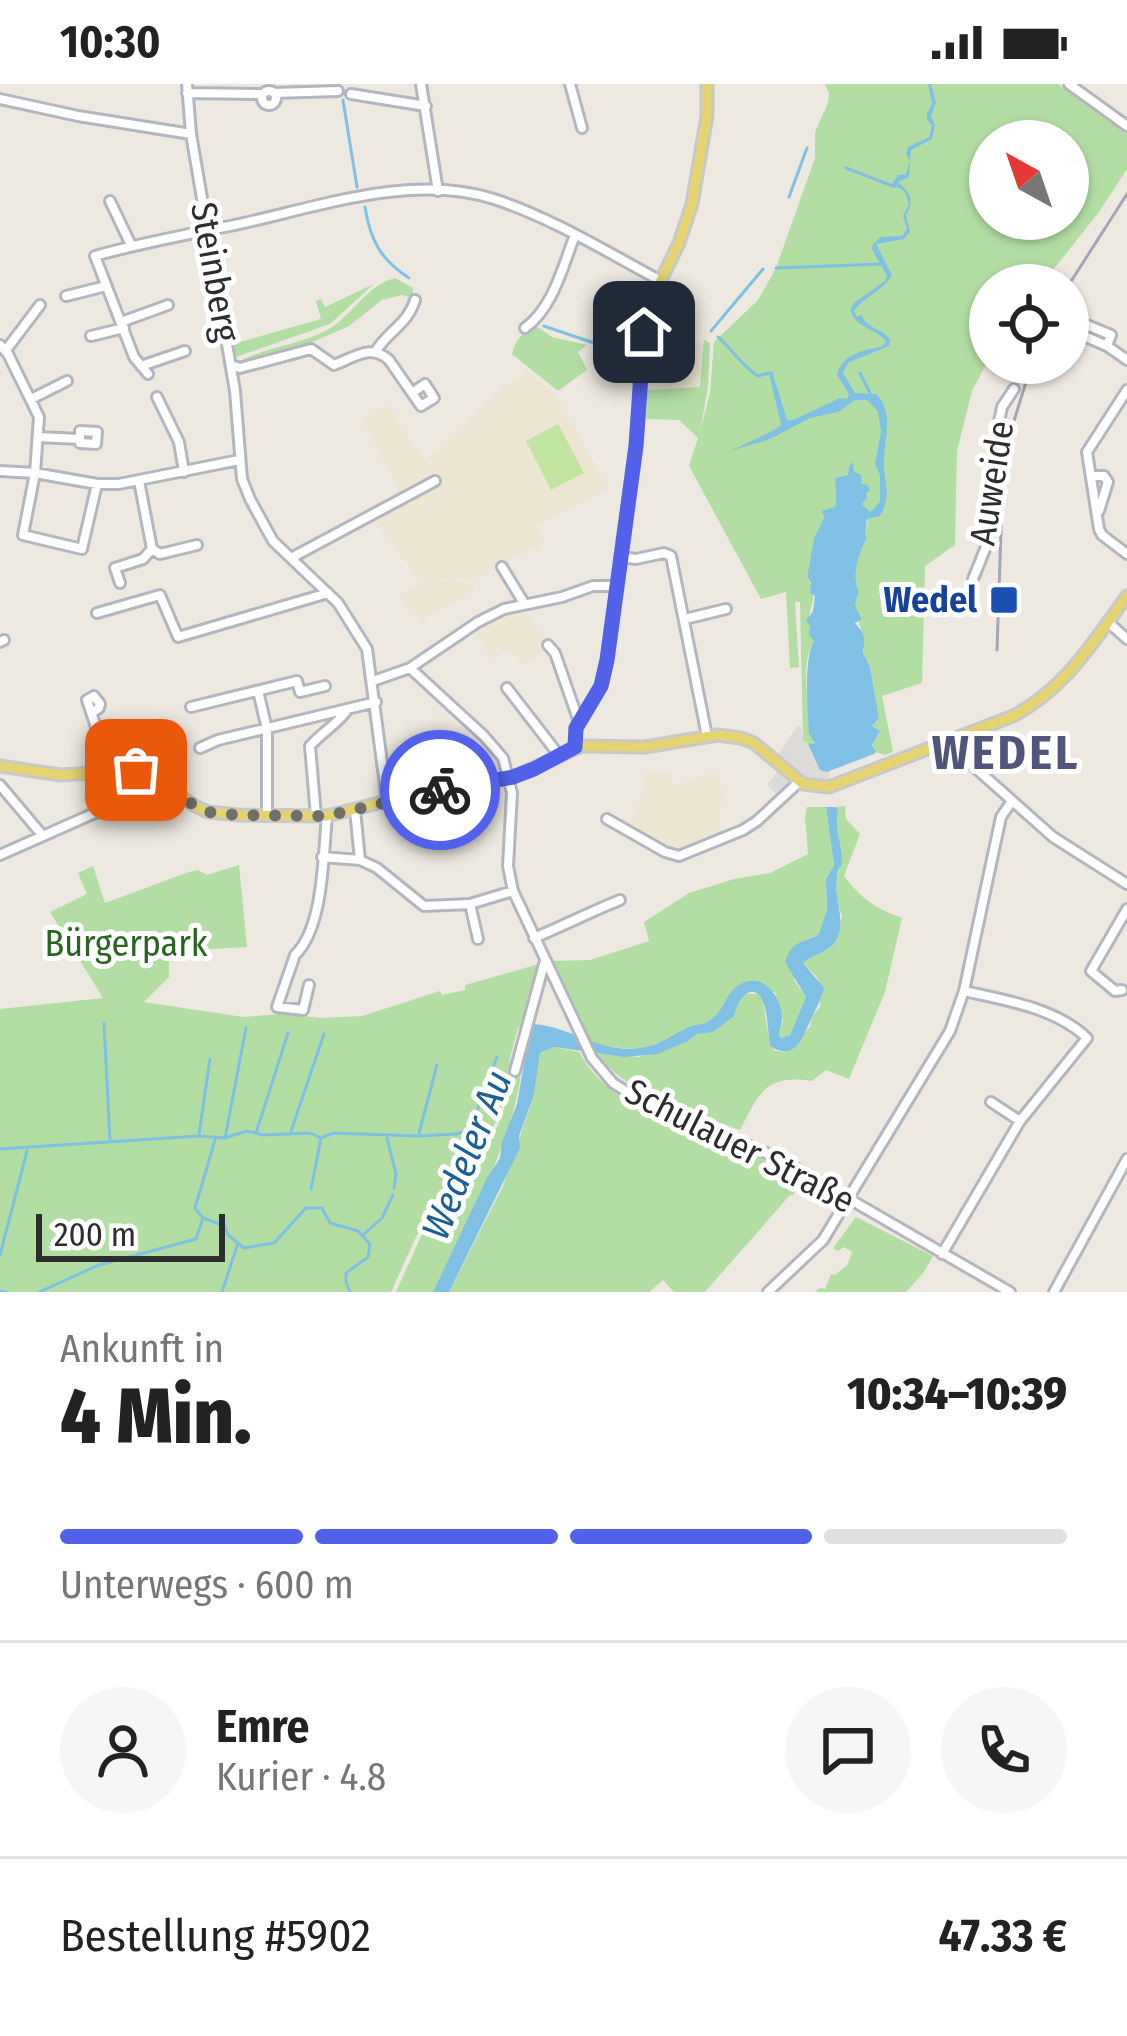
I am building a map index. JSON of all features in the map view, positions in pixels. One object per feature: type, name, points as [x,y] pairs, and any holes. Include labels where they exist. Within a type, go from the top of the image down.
[{"type":"main road","points":[[575,747],[579,722],[601,686],[636,446],[644,325],[692,204],[707,116],[707,84]]},
{"type":"main road","points":[[0,766],[61,775],[136,770],[208,812],[322,816],[507,778],[575,747],[645,747],[731,736],[754,743],[799,782],[829,787],[1012,716],[1040,700],[1072,670],[1127,596]]},
{"type":"street","points":[[421,84],[438,191]]},
{"type":"street","points":[[570,84],[582,128]]},
{"type":"street","points":[[1069,84],[1127,126]]},
{"type":"street","points":[[187,88],[338,91]]},
{"type":"street","name":"Steinberg","points":[[187,88],[231,365],[239,460],[250,500],[265,529],[346,614],[367,649],[387,800]]},
{"type":"street","points":[[351,94],[426,106]]},
{"type":"street","points":[[0,99],[191,134]]},
{"type":"street","points":[[184,351],[144,370],[134,358],[94,256],[362,197],[438,191],[493,199],[575,235],[661,281]]},
{"type":"street","points":[[110,201],[131,245]]},
{"type":"street","points":[[525,328],[550,296],[575,235]]},
{"type":"street","points":[[65,296],[106,286]]},
{"type":"street","points":[[376,351],[403,324],[415,300]]},
{"type":"street","points":[[40,304],[3,348],[39,417],[23,535],[82,549],[97,484]]},
{"type":"street","points":[[91,336],[168,305]]},
{"type":"street","points":[[1107,346],[1127,360]]},
{"type":"street","points":[[231,365],[240,368],[311,349],[334,365],[376,351],[389,360],[412,393]]},
{"type":"street","points":[[31,399],[67,381]]},
{"type":"street","name":"Auweide","points":[[974,579],[988,542],[993,452],[1002,407],[1013,388]]},
{"type":"street","points":[[1127,390],[1088,448],[1102,535],[1127,554]]},
{"type":"street","points":[[157,397],[179,442],[184,472]]},
{"type":"street","points":[[38,436],[80,439]]},
{"type":"street","points":[[0,471],[97,484],[139,481],[239,460]]},
{"type":"street","points":[[1090,476],[1105,476],[1108,482],[1097,516]]},
{"type":"street","points":[[139,481],[152,549],[160,554],[197,545]]},
{"type":"street","points":[[291,558],[435,481]]},
{"type":"street","points":[[120,583],[115,568],[143,559],[152,549]]},
{"type":"street","points":[[619,557],[669,553],[707,736]]},
{"type":"street","points":[[502,567],[524,603]]},
{"type":"street","points":[[374,680],[411,667],[504,609],[593,586],[615,586]]},
{"type":"street","points":[[97,614],[160,595],[178,638],[328,593]]},
{"type":"street","points":[[685,619],[727,608]]},
{"type":"street","points":[[1108,622],[1127,639]]},
{"type":"street","points":[[548,645],[579,722]]},
{"type":"street","points":[[322,857],[360,860],[392,878],[418,904],[432,907],[470,904],[513,891],[508,868],[512,793],[503,758],[411,667]]},
{"type":"street","points":[[191,707],[297,681],[300,692],[325,686]]},
{"type":"street","points":[[507,688],[558,754]]},
{"type":"street","points":[[258,691],[267,729],[267,816]]},
{"type":"street","points":[[200,748],[376,702]]},
{"type":"street","points":[[309,985],[303,1010],[277,1007],[315,915],[322,816],[310,746],[348,709]]},
{"type":"street","points":[[92,713],[111,772]]},
{"type":"street","points":[[961,736],[982,774],[1012,801],[1074,853],[1127,884]]},
{"type":"street","points":[[512,793],[526,772]]},
{"type":"street","points":[[607,820],[679,856],[758,821],[799,782]]},
{"type":"street","points":[[0,784],[44,836]]},
{"type":"street","points":[[0,855],[106,808],[156,801],[170,789]]},
{"type":"street","points":[[768,1292],[824,1240],[950,1031],[964,991],[1001,817],[1012,801]]},
{"type":"street","points":[[355,810],[360,860]]},
{"type":"street","name":"Schulauer Straße","points":[[513,891],[579,1034],[614,1084],[634,1097],[754,1146],[1010,1292]]},
{"type":"street","points":[[534,938],[620,901]]},
{"type":"street","points":[[470,904],[478,939]]},
{"type":"street","points":[[1122,990],[1115,991],[1091,971],[1127,909]]},
{"type":"street","points":[[515,1071],[545,962]]},
{"type":"street","points":[[942,1255],[1021,1121],[1087,1038],[1039,1011],[964,991]]},
{"type":"street","points":[[991,1102],[1021,1121]]},
{"type":"street","points":[[1054,1292],[1127,1159]]},
{"type":"shaded area","points":[[704,340],[700,387],[647,390],[663,386],[660,362]]},
{"type":"shaded area","points":[[528,371],[556,395],[609,489],[536,525],[544,543],[472,580],[425,581],[373,517],[404,500],[363,419],[389,405],[414,450],[426,461]]},
{"type":"shaded area","points":[[422,583],[471,584],[474,590],[422,620],[399,595]]},
{"type":"shaded area","points":[[522,604],[549,647],[524,664],[505,650],[492,659],[474,629]]},
{"type":"shaded area","points":[[798,725],[804,729],[803,741],[820,770],[830,772],[829,787],[799,782],[781,798],[767,785],[781,767],[775,760]]},
{"type":"shaded area","points":[[646,771],[670,772],[674,786],[717,772],[723,793],[721,835],[673,851],[631,826]]},
{"type":"green space","points":[[825,84],[1058,84],[1127,134],[1127,169],[1089,225],[1089,120],[969,120],[969,240],[1077,240],[1058,264],[969,264],[969,384],[976,384],[957,451],[955,545],[925,566],[922,683],[882,696],[893,752],[885,755],[872,746],[879,733],[872,726],[879,718],[856,609],[857,564],[867,538],[869,513],[861,503],[869,491],[854,473],[853,464],[848,475],[835,478],[835,507],[822,514],[807,577],[813,596],[809,622],[814,641],[806,674],[809,734],[815,740],[811,745],[803,741],[800,602],[795,602],[799,667],[790,668],[786,592],[761,599],[689,466],[698,438],[679,420],[646,419],[647,390],[700,387],[704,340],[710,343],[700,432],[710,392],[714,342],[758,300],[776,268],[815,158],[815,132],[828,103]]},
{"type":"green space","points":[[395,278],[413,288],[413,298],[402,295],[382,300],[349,326],[308,344],[236,363],[324,332],[378,286]]},
{"type":"green space","points":[[374,284],[330,324],[236,357],[233,344],[321,319],[316,301],[321,299],[325,307]]},
{"type":"green space","points":[[533,327],[587,345],[578,352],[587,370],[558,391],[512,354],[519,338]]},
{"type":"green space","points":[[558,424],[584,473],[551,490],[526,441]]},
{"type":"green space","points":[[845,806],[846,819],[860,834],[844,876],[869,902],[902,918],[885,992],[849,1079],[826,1070],[812,1081],[774,1084],[759,1096],[740,1130],[662,1101],[626,1081],[597,1053],[639,1057],[713,1031],[732,1016],[744,994],[758,994],[763,1000],[775,1051],[785,1052],[810,1027],[820,1007],[819,988],[816,976],[803,963],[836,940],[842,917],[836,879],[842,861],[835,807]]},
{"type":"green space","points":[[807,807],[826,807],[834,865],[826,879],[827,917],[820,934],[803,941],[794,980],[806,997],[790,1035],[782,1038],[779,1034],[783,1020],[775,992],[731,992],[715,1017],[657,1044],[636,1048],[592,1044],[551,961],[590,960],[649,941],[644,922],[689,893],[770,873],[808,854]]},
{"type":"green space","name":"Bürgerpark","points":[[239,865],[247,947],[169,955],[169,977],[144,1002],[243,1017],[362,1016],[440,991],[442,995],[465,990],[465,985],[539,964],[509,1062],[514,1069],[481,1154],[467,1173],[432,1202],[391,1292],[0,1292],[0,1009],[103,998],[50,912],[87,894],[78,873],[93,866],[105,903],[189,872],[207,875]]},
{"type":"green space","points":[[554,1047],[579,1052],[593,1072],[625,1099],[732,1144],[800,1183],[705,1292],[674,1292],[663,1280],[649,1292],[449,1292],[503,1186],[534,1095],[540,1053]]},
{"type":"green space","points":[[517,1073],[521,1074],[515,1103],[497,1159],[433,1292],[396,1292],[437,1201],[473,1173],[484,1156]]},
{"type":"green space","points":[[856,1217],[933,1256],[906,1292],[815,1292],[825,1289],[831,1274],[848,1264],[852,1252],[833,1248]]},
{"type":"water","points":[[928,84],[936,102],[932,139],[911,150],[909,177],[898,182],[910,197],[910,205],[906,215],[910,232],[904,239],[876,244],[892,275],[854,311],[890,339],[889,346],[849,362],[843,373],[855,393],[876,394],[887,417],[886,501],[880,516],[867,519],[856,578],[856,606],[862,619],[855,623],[864,637],[863,653],[879,718],[872,726],[880,731],[872,745],[874,754],[827,772],[820,770],[808,744],[815,743],[809,734],[807,686],[814,641],[806,621],[815,596],[807,577],[822,511],[835,507],[835,478],[848,475],[853,462],[854,472],[870,491],[862,504],[870,512],[880,502],[875,464],[881,432],[878,411],[867,400],[855,400],[838,412],[810,418],[770,439],[730,451],[781,425],[769,373],[772,371],[787,420],[793,420],[847,399],[849,394],[837,375],[840,368],[849,357],[886,341],[856,320],[850,309],[887,276],[873,244],[881,237],[902,236],[907,229],[903,216],[909,204],[905,192],[892,184],[898,175],[906,174],[908,147],[929,137],[932,125],[927,113],[932,104]]},
{"type":"water","points":[[826,807],[838,810],[840,926],[832,945],[803,963],[824,988],[797,1045],[786,1051],[770,1046],[764,1004],[751,992],[742,997],[734,1016],[713,1032],[697,1034],[658,1054],[625,1057],[554,1047],[540,1053],[520,1148],[449,1292],[433,1292],[500,1158],[517,1104],[531,1024],[611,1047],[647,1047],[708,1022],[734,988],[755,981],[769,987],[778,1001],[779,1035],[790,1035],[806,997],[785,962],[795,946],[819,934],[827,910],[826,879],[834,865]]},
{"type":"waterway","points":[[343,100],[357,187]]},
{"type":"waterway","points":[[789,197],[807,148]]},
{"type":"waterway","points":[[846,168],[893,186]]},
{"type":"waterway","points":[[365,207],[378,248],[409,278]]},
{"type":"waterway","points":[[776,268],[882,264]]},
{"type":"waterway","points":[[711,331],[763,269]]},
{"type":"waterway","points":[[544,326],[591,342],[631,347]]},
{"type":"waterway","points":[[718,337],[758,376],[769,373]]},
{"type":"waterway","name":"Wedeler Au","points":[[860,373],[870,393]]},
{"type":"waterway","points":[[104,1023],[110,1141]]},
{"type":"waterway","points":[[225,1138],[246,1028]]},
{"type":"waterway","points":[[256,1133],[288,1033]]},
{"type":"waterway","points":[[290,1134],[324,1034]]},
{"type":"waterway","points":[[474,1119],[497,1057]]},
{"type":"waterway","points":[[199,1134],[210,1059]]},
{"type":"waterway","points":[[419,1133],[437,1065]]},
{"type":"waterway","points":[[0,1149],[224,1138],[247,1131],[310,1133],[321,1138],[334,1133],[418,1136],[457,1134],[472,1125]]},
{"type":"waterway","points":[[311,1189],[321,1138]]},
{"type":"waterway","points":[[387,1138],[396,1174],[394,1188]]},
{"type":"waterway","points":[[215,1140],[195,1208],[203,1218],[225,1226],[228,1235],[244,1248],[274,1243],[306,1208],[322,1208],[330,1223],[358,1231],[370,1244],[368,1257],[346,1273],[350,1292]]},
{"type":"waterway","points":[[0,1255],[27,1151]]},
{"type":"waterway","points":[[363,1235],[382,1218],[393,1195]]},
{"type":"waterway","points":[[39,1292],[99,1265],[196,1239],[203,1218]]},
{"type":"waterway","points":[[222,1292],[238,1243]]},
{"type":"waterway","points":[[0,1291],[6,1292]]},
{"type":"tram line","points":[[1082,264],[1127,194]]},
{"type":"tram line","points":[[997,650],[1003,472],[1025,384]]},
{"type":"way so far","points":[[136,770],[208,812],[238,815],[327,816],[440,790]]},
{"type":"place","name":"Wedel","points":[[1004,600]]},
{"type":"district","name":"WEDEL","points":[[1006,753]]},
{"type":"route","points":[[440,790],[513,777],[575,747],[576,728],[601,686],[607,660],[636,446],[644,332]]}]
